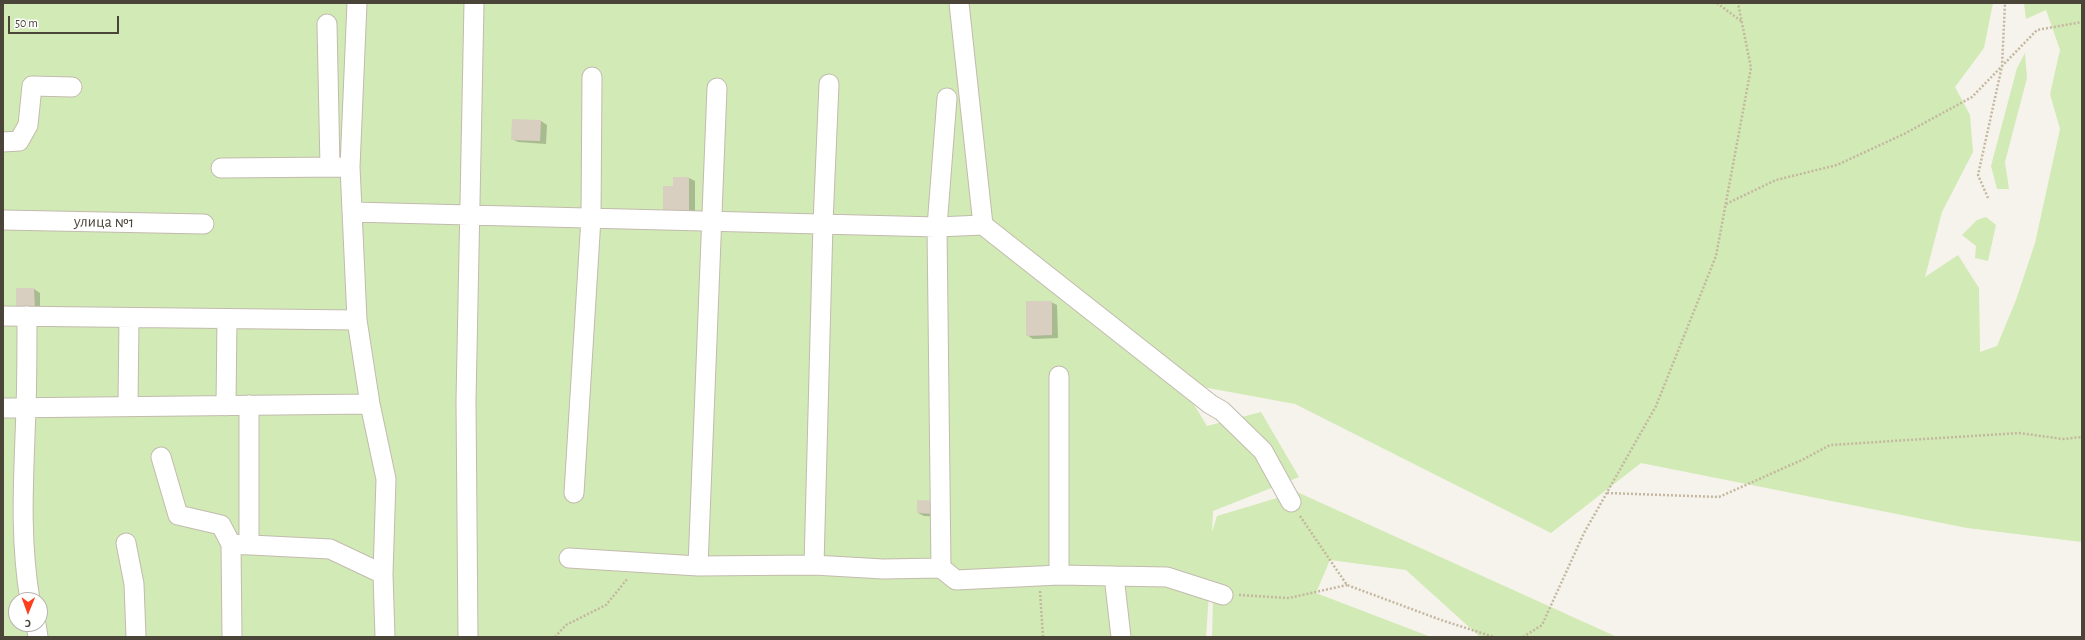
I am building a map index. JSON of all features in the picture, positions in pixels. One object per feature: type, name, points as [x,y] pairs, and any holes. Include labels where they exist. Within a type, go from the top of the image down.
[{"type":"street","points":[[358,3],[350,167],[357,320],[370,404],[386,479],[383,574],[385,637]]},
{"type":"street","points":[[468,637],[466,401],[474,3]]},
{"type":"street","points":[[959,3],[983,225]]},
{"type":"street","points":[[327,24],[330,167]]},
{"type":"street","points":[[574,492],[591,218],[592,77]]},
{"type":"street","points":[[814,565],[823,223],[829,84]]},
{"type":"street","points":[[3,142],[19,141],[28,125],[32,86],[72,87]]},
{"type":"street","points":[[698,566],[717,88]]},
{"type":"street","points":[[941,568],[937,227],[947,98]]},
{"type":"street","points":[[221,168],[350,167]]},
{"type":"street","points":[[352,212],[711,220],[937,227],[983,225],[1210,404],[1222,411],[1263,451],[1291,502]]},
{"type":"street","name":"улица №1","points":[[3,220],[204,224]]},
{"type":"street","points":[[3,316],[357,320]]},
{"type":"street","points":[[27,316],[26,407],[22,503],[24,558],[29,592]]},
{"type":"street","points":[[128,406],[129,318]]},
{"type":"street","points":[[226,406],[227,319]]},
{"type":"street","points":[[1059,376],[1059,575]]},
{"type":"street","points":[[3,408],[370,404]]},
{"type":"street","points":[[232,637],[249,405]]},
{"type":"street","points":[[161,457],[178,515],[221,526],[240,543],[330,549],[383,574]]},
{"type":"street","points":[[126,543],[134,584],[136,637]]},
{"type":"street","points":[[569,558],[698,566],[814,565],[884,569],[941,568],[956,580],[1059,575],[1167,578],[1223,594]]},
{"type":"street","points":[[1114,576],[1121,637]]},
{"type":"path","points":[[1717,3],[1742,21]]},
{"type":"path","points":[[1523,637],[1542,625],[1584,533],[1656,406],[1716,256],[1751,68],[1738,3]]},
{"type":"path","points":[[1988,198],[1978,175],[2002,66],[2005,3]]},
{"type":"path","points":[[1726,204],[1776,180],[1837,165],[1904,134],[1972,97],[2037,30],[2082,22]]},
{"type":"path","points":[[1607,493],[1719,497],[1804,459],[1830,445],[2019,433],[2063,439],[2082,437]]},
{"type":"path","points":[[1291,502],[1346,584]]},
{"type":"path","points":[[554,637],[566,625],[606,605],[628,579],[652,563]]},
{"type":"path","points":[[1039,577],[1043,637]]},
{"type":"path","points":[[1223,594],[1289,598],[1346,584],[1440,620],[1494,637]]},
{"type":"green space","points":[[3,3],[1993,3],[1984,48],[1955,87],[1970,115],[1973,152],[1942,212],[1925,277],[1958,255],[1979,288],[1980,352],[1997,346],[2016,300],[2035,243],[2060,129],[2050,94],[2060,50],[2046,10],[2026,19],[2024,3],[2082,3],[2082,542],[1967,528],[1641,463],[1551,533],[1295,404],[1181,383],[1207,426],[1261,412],[1299,477],[1213,511],[1212,532],[1217,516],[1297,492],[1617,637],[1480,637],[1406,570],[1330,560],[1316,593],[1431,637],[1212,637],[1213,599],[1209,594],[1206,637],[3,637]]},
{"type":"green space","points":[[2025,53],[2027,78],[2005,162],[2009,189],[1997,189],[1991,166],[2017,68]]},
{"type":"green space","points":[[1986,217],[1996,225],[1988,261],[1975,258],[1976,246],[1962,235],[1977,220]]},
{"type":"building","points":[[512,119],[541,120],[540,141],[511,140]]},
{"type":"building","points":[[673,177],[689,177],[689,212],[663,212],[663,186],[673,186]]},
{"type":"building","points":[[16,288],[34,288],[35,310],[16,310]]},
{"type":"building","points":[[1026,301],[1052,301],[1052,335],[1026,336]]},
{"type":"building","points":[[917,500],[937,501],[936,514],[917,513]]}]
